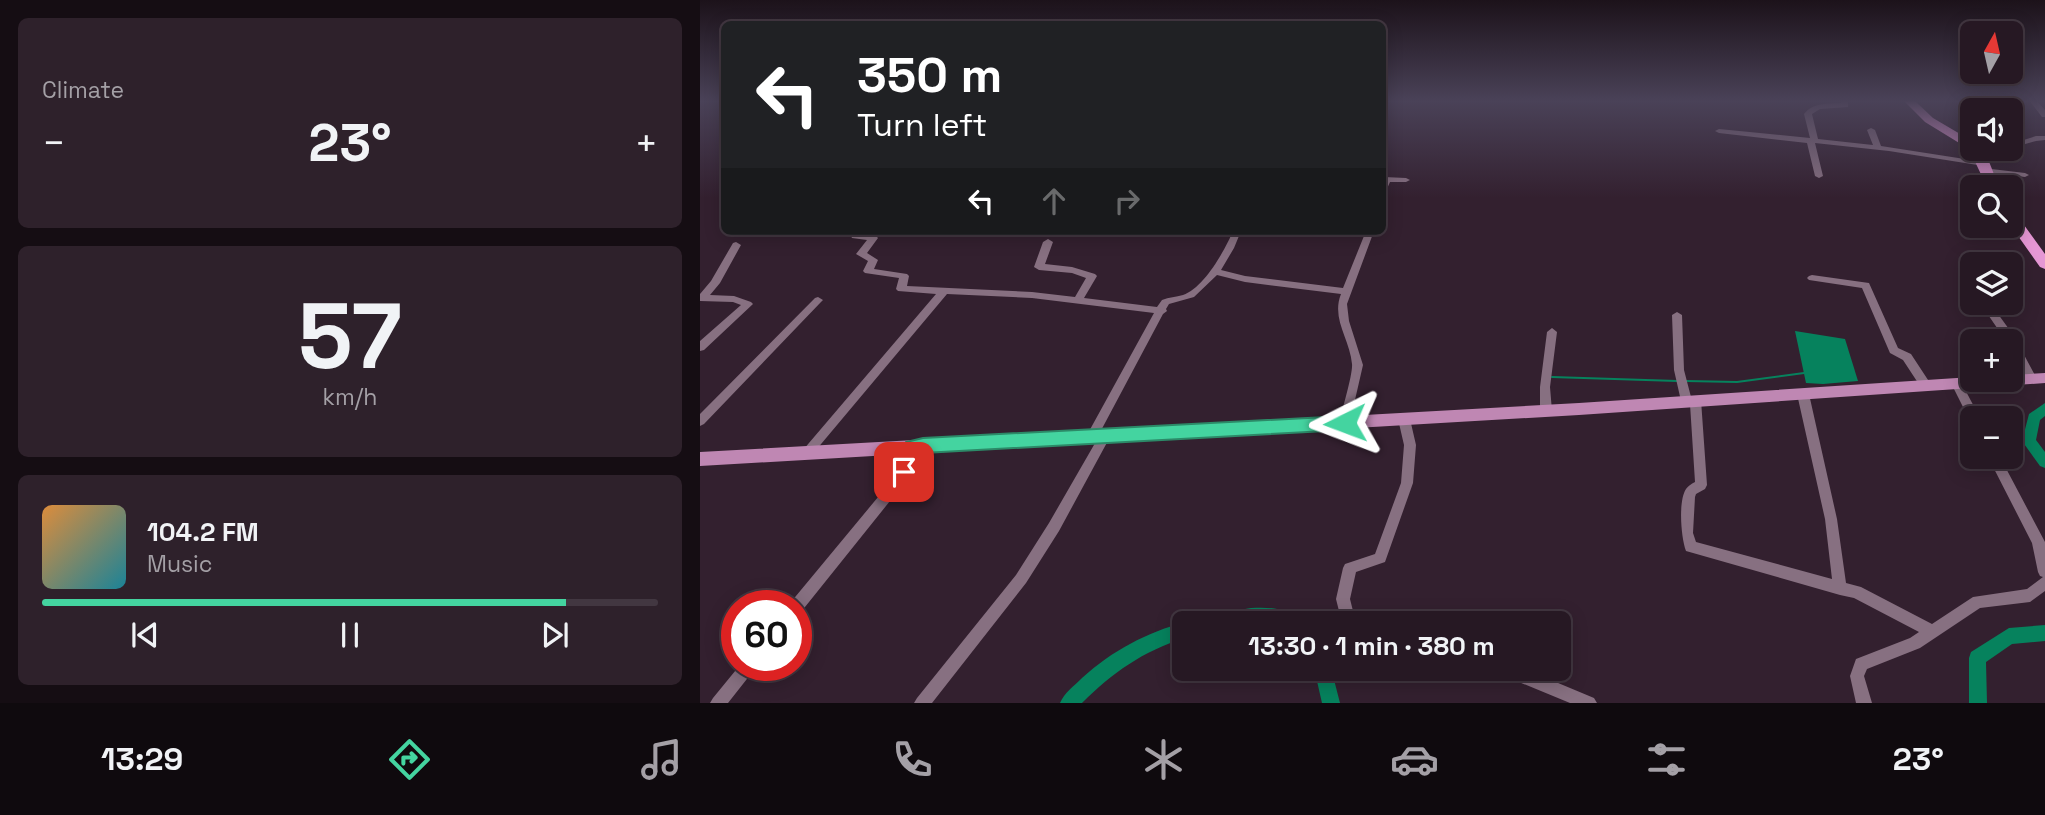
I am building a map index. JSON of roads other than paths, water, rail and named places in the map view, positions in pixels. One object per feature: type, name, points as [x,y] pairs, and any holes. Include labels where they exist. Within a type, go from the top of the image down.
[{"type":"highway","points":[[1981,161],[1988,175]]},
{"type":"highway","points":[[2023,234],[2045,264]]},
{"type":"main road","points":[[700,459],[1546,411],[2039,378]]},
{"type":"street","points":[[1738,133],[1878,148],[2025,175]]},
{"type":"street","points":[[1811,133],[1819,176]]},
{"type":"street","points":[[1872,133],[1878,148]]},
{"type":"street","points":[[2023,143],[2033,138],[2045,138]]},
{"type":"street","points":[[1386,181],[1387,179],[1406,180]]},
{"type":"street","points":[[922,703],[1021,579],[1054,527],[1163,305],[1169,299],[1190,296],[1226,255],[1235,235]]},
{"type":"street","points":[[1345,423],[1358,365],[1344,321],[1342,304],[1369,235]]},
{"type":"street","points":[[855,236],[874,239],[860,254],[873,260],[868,271],[904,276],[901,289],[1078,300],[1162,311]]},
{"type":"street","points":[[1048,242],[1039,267],[1072,270],[1092,276],[1078,300]]},
{"type":"street","points":[[700,347],[748,304],[734,299],[702,298],[715,283],[736,245]]},
{"type":"street","points":[[1214,271],[1245,279],[1348,292]]},
{"type":"street","points":[[1812,278],[1866,285],[1892,345],[1907,357],[1926,386]]},
{"type":"street","points":[[807,453],[944,291]]},
{"type":"street","points":[[700,421],[818,300]]},
{"type":"street","points":[[1994,315],[2039,378]]},
{"type":"street","points":[[1677,316],[1679,370],[1691,400],[1701,485],[1691,491],[1689,497],[1687,533],[1691,547],[1871,598],[1934,632]]},
{"type":"street","points":[[1546,411],[1545,387],[1552,332]]},
{"type":"street","points":[[1955,383],[1968,406]]},
{"type":"street","points":[[1803,394],[1831,519],[1840,589]]},
{"type":"street","points":[[1346,611],[1343,599],[1350,568],[1380,558],[1407,483],[1409,445],[1404,419]]},
{"type":"street","points":[[810,590],[898,482],[913,447]]},
{"type":"street","points":[[2000,469],[2038,542],[2045,572]]},
{"type":"street","points":[[1864,703],[1857,676],[1861,664],[1915,643],[1978,602],[2031,595],[2045,583]]},
{"type":"street","points":[[718,703],[736,681]]},
{"type":"street","points":[[1534,681],[1589,703]]},
{"type":"waterway","points":[[1686,381],[1737,382],[1804,373]]},
{"type":"waterway","points":[[1552,377],[1677,381]]},
{"type":"waterway","points":[[2045,408],[2034,418],[2029,441],[2045,462]]},
{"type":"waterway","points":[[1978,703],[1977,658],[2009,636],[2045,633]]},
{"type":"waterway","points":[[1069,703],[1121,658],[1135,649],[1172,634]]},
{"type":"waterway","points":[[1325,681],[1331,703]]}]
